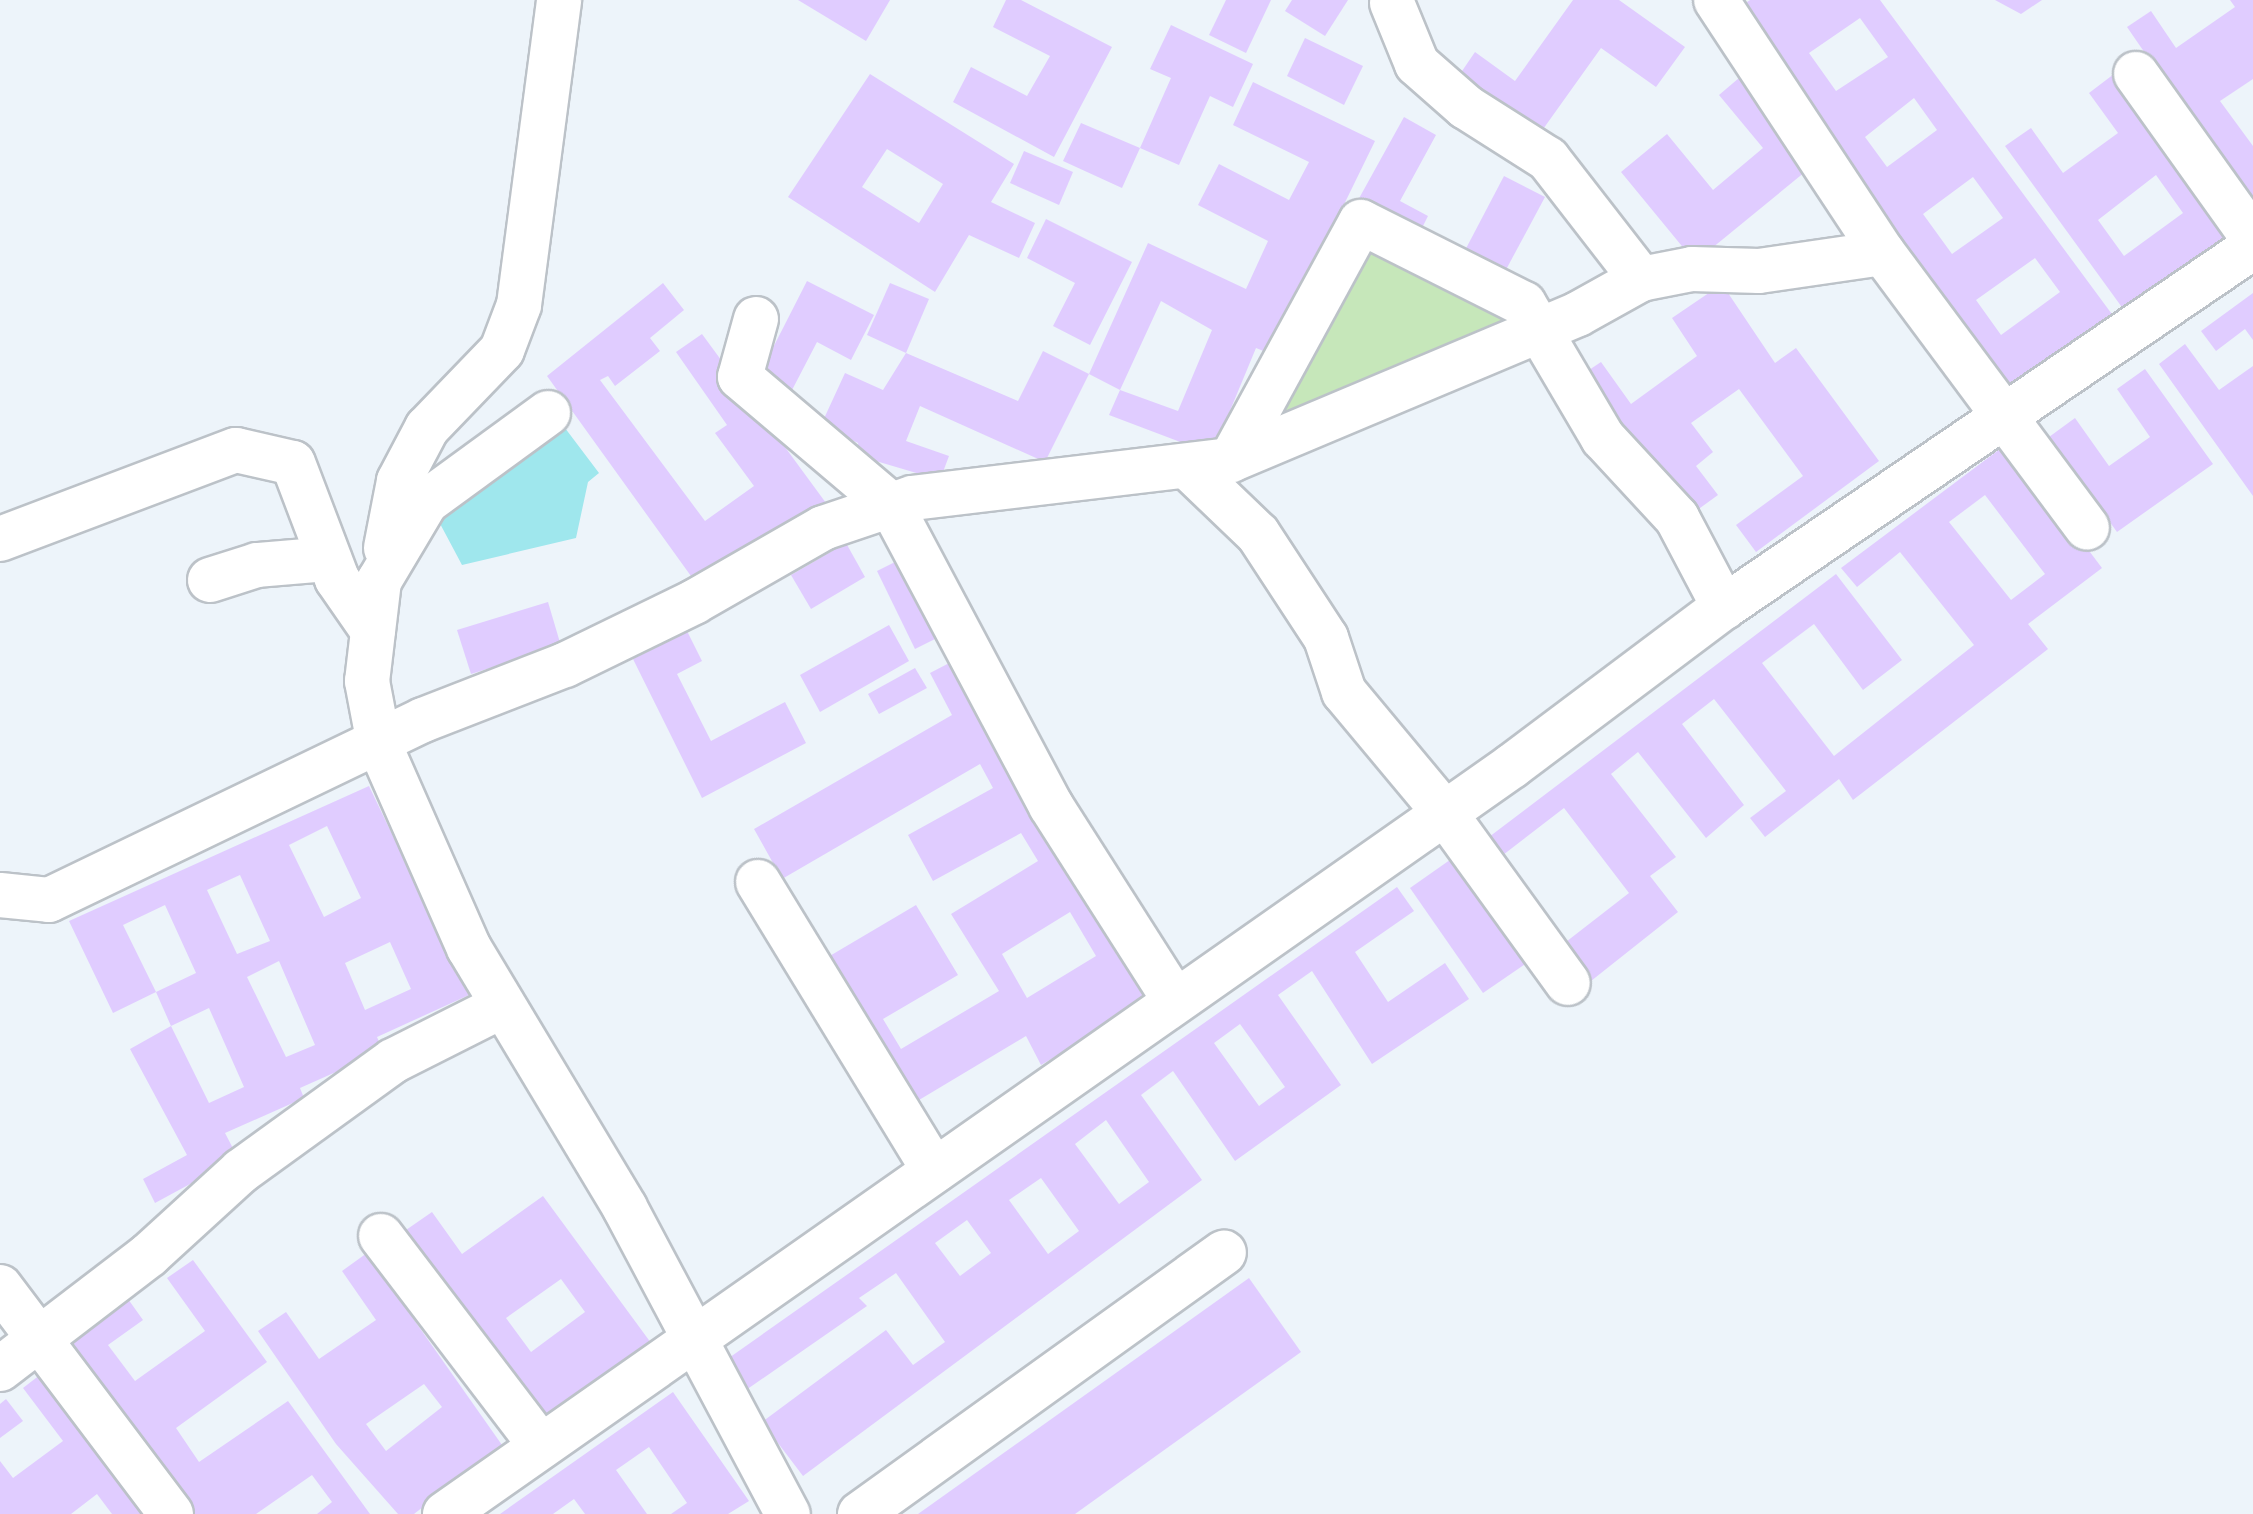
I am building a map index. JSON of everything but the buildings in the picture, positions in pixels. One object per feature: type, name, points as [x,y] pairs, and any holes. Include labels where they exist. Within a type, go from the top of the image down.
[{"type":"street","points":[[559,0],[519,305],[502,350],[427,428],[399,481],[379,581],[367,681],[379,744],[469,948],[696,1337],[788,1514]]},
{"type":"street","points":[[1716,0],[1883,253],[2087,528]]},
{"type":"street","points":[[1392,3],[1417,64],[1466,107],[1548,159],[1641,279]]},
{"type":"street","points":[[2136,74],[2253,238]]},
{"type":"street","points":[[1231,460],[1361,222],[1524,304],[1543,329],[1603,438],[1677,518],[1724,607]]},
{"type":"street","points":[[445,1514],[1444,812],[1724,607],[2253,247]]},
{"type":"street","points":[[0,895],[49,900],[379,744],[694,602],[823,528],[891,505],[1013,483],[1231,460],[1543,329],[1641,279],[1692,269],[1759,271],[1883,253]]},
{"type":"street","points":[[756,319],[740,377],[891,505],[1051,806],[1175,1001]]},
{"type":"street","points":[[379,581],[426,502],[548,413]]},
{"type":"street","points":[[0,539],[236,450],[293,463],[329,559],[373,631]]},
{"type":"street","points":[[1187,466],[1258,534],[1326,638],[1344,692],[1444,812],[1568,983]]},
{"type":"street","points":[[210,580],[257,565],[329,559]]},
{"type":"street","points":[[758,882],[934,1170]]},
{"type":"street","points":[[0,1369],[149,1255],[241,1171],[380,1070],[502,1006]]},
{"type":"street","points":[[381,1236],[541,1446]]},
{"type":"street","points":[[860,1514],[1224,1252]]},
{"type":"street","points":[[0,1287],[171,1514]]},
{"type":"green space","points":[[1361,222],[1543,329],[1231,460]]},
{"type":"water","points":[[565,428],[599,473],[588,482],[576,538],[462,565],[437,518]]}]
